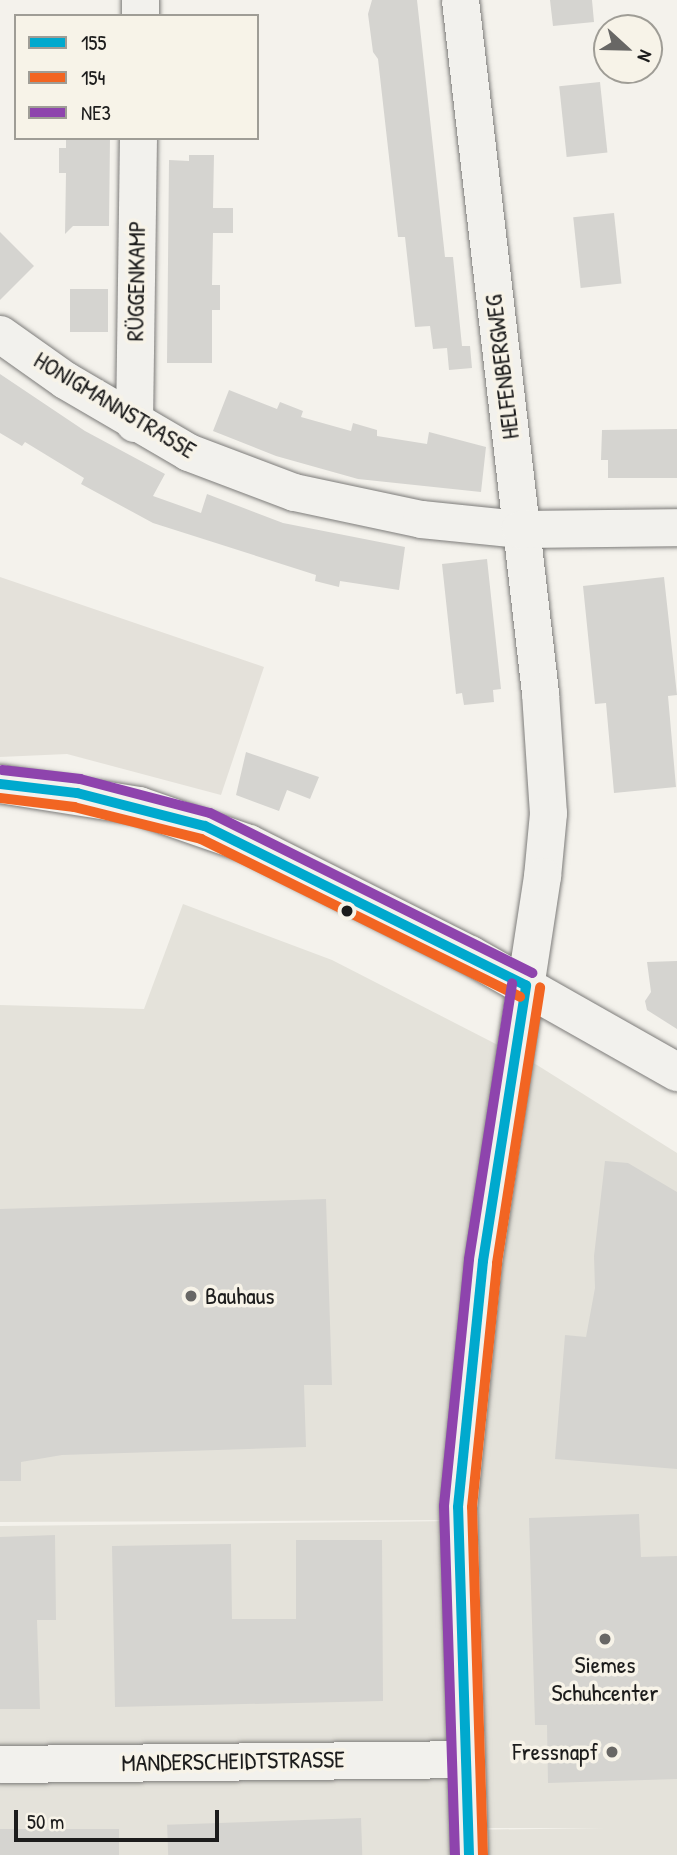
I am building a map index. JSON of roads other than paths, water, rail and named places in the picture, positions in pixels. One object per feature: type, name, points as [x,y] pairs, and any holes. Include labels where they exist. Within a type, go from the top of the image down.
[{"type":"main road","points":[[0,784],[77,793],[205,826],[249,844],[526,985],[677,1072]]},
{"type":"street","name":"HELFENBERGWEG","points":[[460,0],[540,693],[548,813],[526,985],[483,1261],[458,1507],[469,1855]]},
{"type":"street","name":"RÜGGENKAMP","points":[[134,423],[138,140]]},
{"type":"street","name":"HONIGMANNSTRASSE","points":[[0,334],[134,423],[188,452],[294,492],[421,519],[520,529],[677,527]]},
{"type":"street","name":"MANDERSCHEIDTSTRASSE","points":[[0,1764],[466,1759]]},
{"type":"place","name":"Bauhaus","points":[[191,1296]]},
{"type":"place","name":"Siemes Schuhcenter","points":[[605,1639]]},
{"type":"place","name":"Fressnapf","points":[[612,1752]]}]
